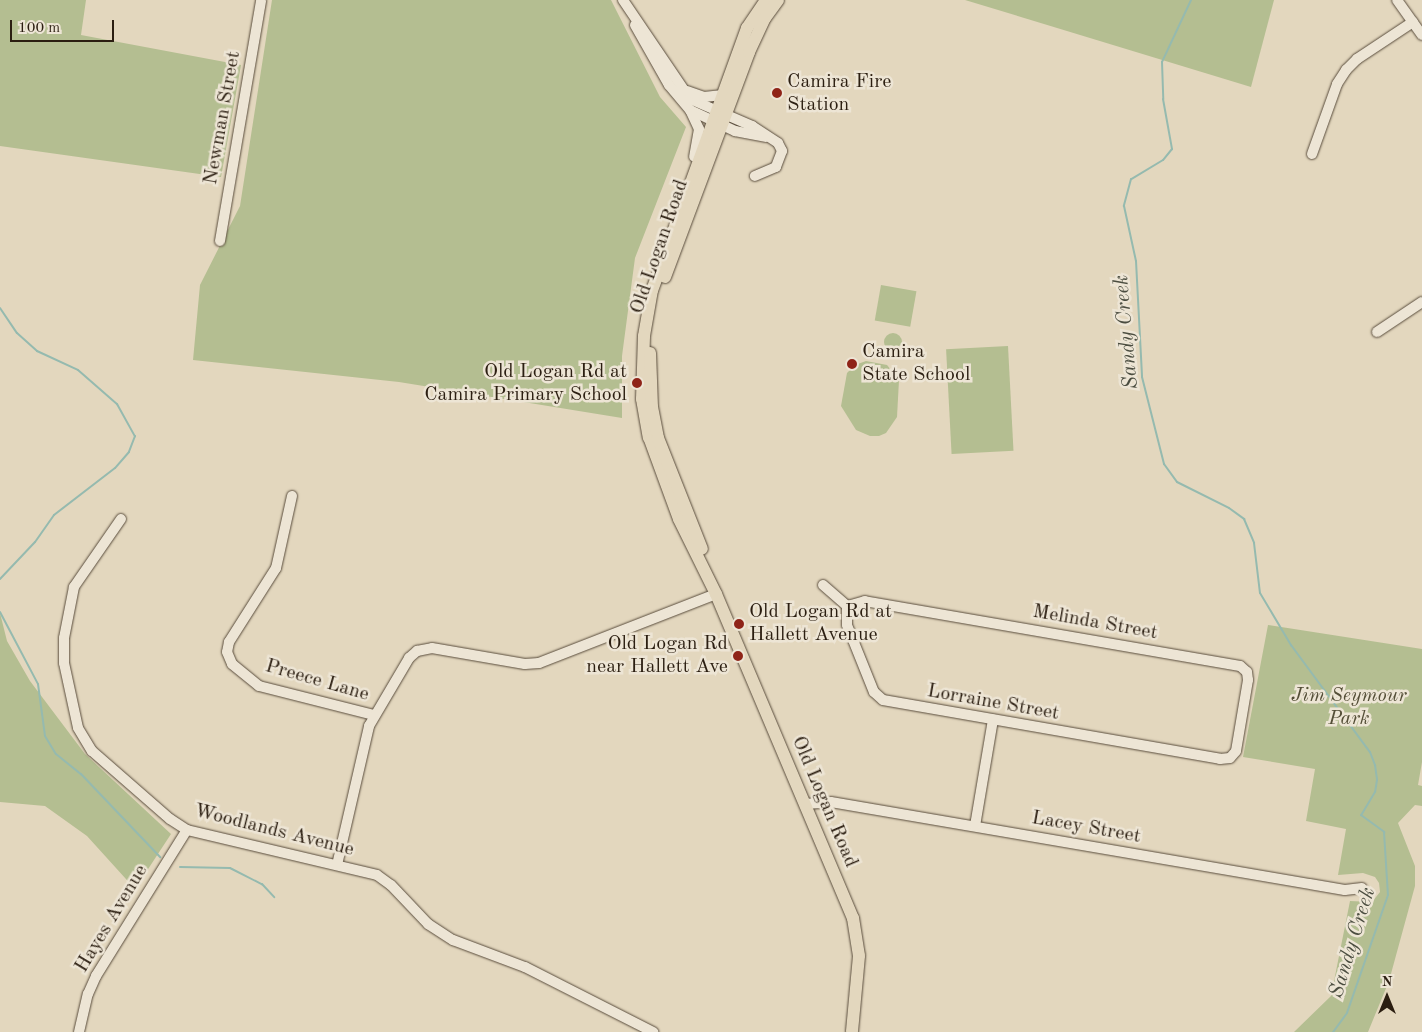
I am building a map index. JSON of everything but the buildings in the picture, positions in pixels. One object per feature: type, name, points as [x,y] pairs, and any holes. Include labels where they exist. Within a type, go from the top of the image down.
[{"type":"main road","points":[[719,119],[723,95],[752,18],[765,0]]},
{"type":"main road","points":[[719,119],[756,35],[778,0]]},
{"type":"main road","name":"Old Logan Road","points":[[719,119],[686,192],[648,303],[642,389],[648,431],[660,472],[679,519],[716,594],[805,804],[857,936],[858,977],[852,1032]]},
{"type":"main road","name":"Old Logan Road","points":[[716,594],[705,557],[658,438],[652,407],[650,344],[656,302],[719,119]]},
{"type":"street","name":"Newman Street","points":[[220,242],[261,0]]},
{"type":"street","points":[[623,0],[680,87],[690,99],[719,119]]},
{"type":"street","points":[[623,0],[669,86],[690,110],[778,142],[782,151],[776,167],[755,176]]},
{"type":"street","points":[[1397,0],[1422,35]]},
{"type":"street","points":[[1312,154],[1337,84],[1346,70],[1357,59],[1414,22]]},
{"type":"street","points":[[680,87],[704,97],[723,95]]},
{"type":"street","name":"Old Logan Road","points":[[686,192],[699,131],[690,110]]},
{"type":"street","points":[[1377,332],[1422,302]]},
{"type":"street","name":"Preece Lane","points":[[292,496],[276,568],[229,642],[227,652],[232,664],[259,686],[374,714]]},
{"type":"street","name":"Woodlands Avenue","points":[[121,519],[74,587],[70,599],[64,638],[66,672],[78,728],[85,742],[170,819],[188,830],[377,875],[391,885],[428,924],[454,940],[525,967],[653,1032]]},
{"type":"street","points":[[823,585],[847,606]]},
{"type":"street","points":[[337,865],[364,742],[374,714],[408,658],[417,651],[432,648],[525,664],[539,663],[716,594]]},
{"type":"street","name":"Melinda Street","points":[[847,606],[865,601],[1240,666],[1247,672],[1248,680],[1236,751],[1230,758]]},
{"type":"street","name":"Lorraine Street","points":[[847,606],[846,624],[874,692],[883,700],[1220,759],[1230,758]]},
{"type":"street","points":[[974,826],[993,720]]},
{"type":"street","name":"Lacey Street","points":[[805,804],[831,802],[1345,890],[1362,888]]},
{"type":"street","name":"Hayes Avenue","points":[[79,1032],[88,994],[96,976],[188,830]]},
{"type":"green space","points":[[0,0],[86,0],[81,35],[241,65],[221,177],[0,146]]},
{"type":"green space","points":[[272,0],[611,0],[660,97],[686,127],[635,258],[622,356],[622,418],[399,382],[193,360],[200,285],[240,206]]},
{"type":"green space","points":[[965,0],[1274,0],[1251,87]]},
{"type":"green space","points":[[881,285],[916,291],[910,327],[875,320]]},
{"type":"green space","points":[[889,333],[897,333],[902,338],[900,349],[889,351],[884,346],[884,338]]},
{"type":"green space","points":[[1008,346],[1013,451],[952,454],[946,349]]},
{"type":"green space","points":[[866,361],[887,365],[899,380],[897,417],[886,433],[879,436],[870,436],[856,430],[841,406],[847,373],[855,365]]},
{"type":"green space","points":[[0,613],[7,641],[30,681],[85,754],[171,834],[135,889],[87,836],[45,806],[0,802]]},
{"type":"green space","name":"Jim Seymour Park","points":[[1268,625],[1422,649],[1422,762],[1418,785],[1422,786],[1422,806],[1415,805],[1398,823],[1415,866],[1415,886],[1389,981],[1368,1032],[1294,1032],[1331,996],[1350,901],[1372,902],[1380,892],[1379,883],[1375,877],[1363,873],[1338,875],[1346,829],[1306,821],[1315,769],[1243,757]]},
{"type":"waterway","name":"Sandy Creek","points":[[1191,0],[1162,62],[1163,99],[1172,149],[1163,160],[1131,179],[1124,206],[1136,261],[1142,377],[1164,464],[1177,482],[1229,508],[1244,519],[1254,543],[1260,593],[1291,645],[1370,752],[1375,765],[1377,780],[1375,792],[1361,815],[1384,832],[1388,895],[1347,1013],[1333,1032]]},
{"type":"waterway","points":[[0,308],[17,333],[37,351],[78,370],[117,404],[135,436],[129,452],[115,468],[54,515],[35,542],[0,579]]},
{"type":"waterway","points":[[0,612],[38,684],[45,736],[56,754],[81,774],[160,857]]},
{"type":"waterway","points":[[180,867],[230,868],[262,884],[274,897]]},
{"type":"place","name":"Camira Fire Station","points":[[777,93]]},
{"type":"place","name":"Camira State School","points":[[852,364]]},
{"type":"place","name":"Old Logan Rd at Camira Primary School","points":[[637,383]]},
{"type":"place","name":"Old Logan Rd at Hallett Avenue","points":[[739,624]]},
{"type":"place","name":"Old Logan Rd near Hallett Ave","points":[[738,656]]}]
